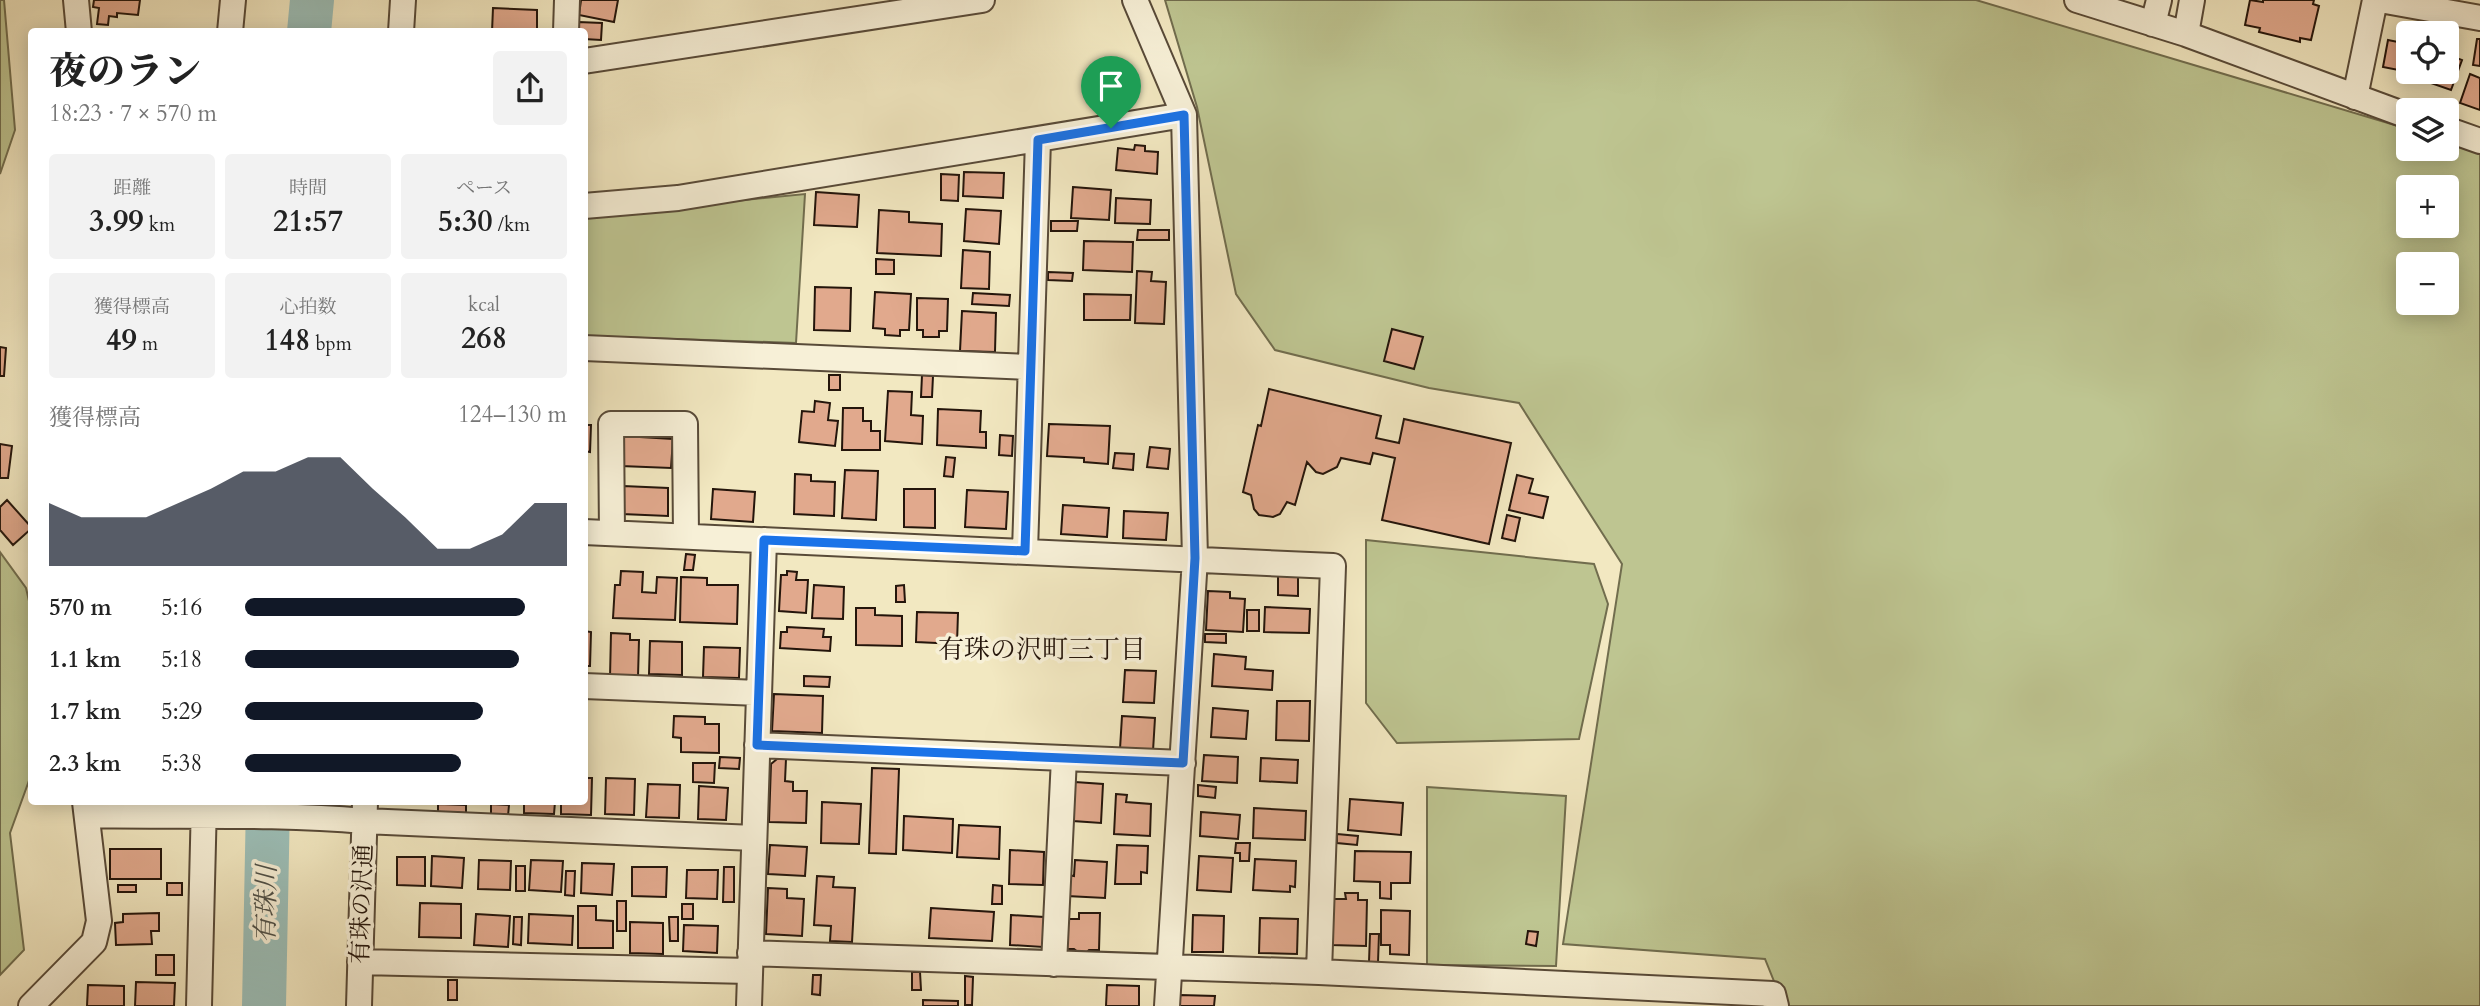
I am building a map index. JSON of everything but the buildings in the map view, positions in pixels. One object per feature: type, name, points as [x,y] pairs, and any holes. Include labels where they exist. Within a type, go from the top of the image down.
[{"type":"street","points":[[76,0],[79,28]]},
{"type":"street","points":[[230,28],[233,0]]},
{"type":"street","points":[[401,28],[402,0]]},
{"type":"street","points":[[566,28],[567,0]]},
{"type":"street","points":[[588,60],[982,0]]},
{"type":"street","points":[[1135,0],[1184,115],[1195,558],[1167,1006]]},
{"type":"street","points":[[2077,0],[2156,12],[2186,34],[2396,112]]},
{"type":"street","points":[[2186,34],[2192,0]]},
{"type":"street","points":[[2355,97],[2377,0],[2480,18]]},
{"type":"street","points":[[588,205],[678,198],[1184,115]]},
{"type":"street","points":[[2459,134],[2480,141]]},
{"type":"street","points":[[1025,551],[1038,140]]},
{"type":"street","points":[[588,348],[1030,367]]},
{"type":"street","points":[[612,533],[611,424],[685,424],[686,536]]},
{"type":"street","points":[[588,532],[1333,566],[1319,972]]},
{"type":"street","points":[[748,1006],[764,540]]},
{"type":"street","points":[[588,686],[759,693]]},
{"type":"street","points":[[757,745],[1183,763]]},
{"type":"street","points":[[1054,964],[1064,758]]},
{"type":"street","points":[[38,1003],[94,942],[99,921],[86,808],[203,809],[228,814],[317,817],[365,811],[754,838]]},
{"type":"street","points":[[199,1006],[203,809]]},
{"type":"street","name":"有珠の沢通","points":[[359,1006],[365,811]]},
{"type":"street","points":[[360,962],[1054,964],[1319,972],[1773,994],[1776,1006]]},
{"type":"green space","points":[[0,0],[4,0],[15,130],[0,174]]},
{"type":"green space","points":[[1165,0],[1976,0],[2396,125],[2396,161],[2459,161],[2459,145],[2480,151],[2480,1006],[1784,1006],[1765,959],[1563,944],[1622,564],[1519,403],[1429,388],[1275,350],[1236,294],[1197,107]]},
{"type":"green space","points":[[805,194],[796,343],[588,336],[588,216]]},
{"type":"green space","points":[[1366,540],[1594,564],[1608,604],[1579,739],[1397,743],[1366,703]]},
{"type":"green space","points":[[0,552],[26,588],[28,597],[28,783],[10,833],[24,950],[0,975]]},
{"type":"green space","points":[[1427,787],[1566,796],[1556,966],[1427,965]]},
{"type":"waterway","name":"有珠川","points":[[309,28],[312,0]]},
{"type":"waterway","name":"有珠川","points":[[264,1006],[268,805]]},
{"type":"district","name":"有珠の沢町三丁目","points":[[1042,649]]},
{"type":"route","points":[[1184,115],[1195,558],[1183,763],[757,745],[764,540],[1025,551],[1038,140],[1111,128],[1184,115]]}]
